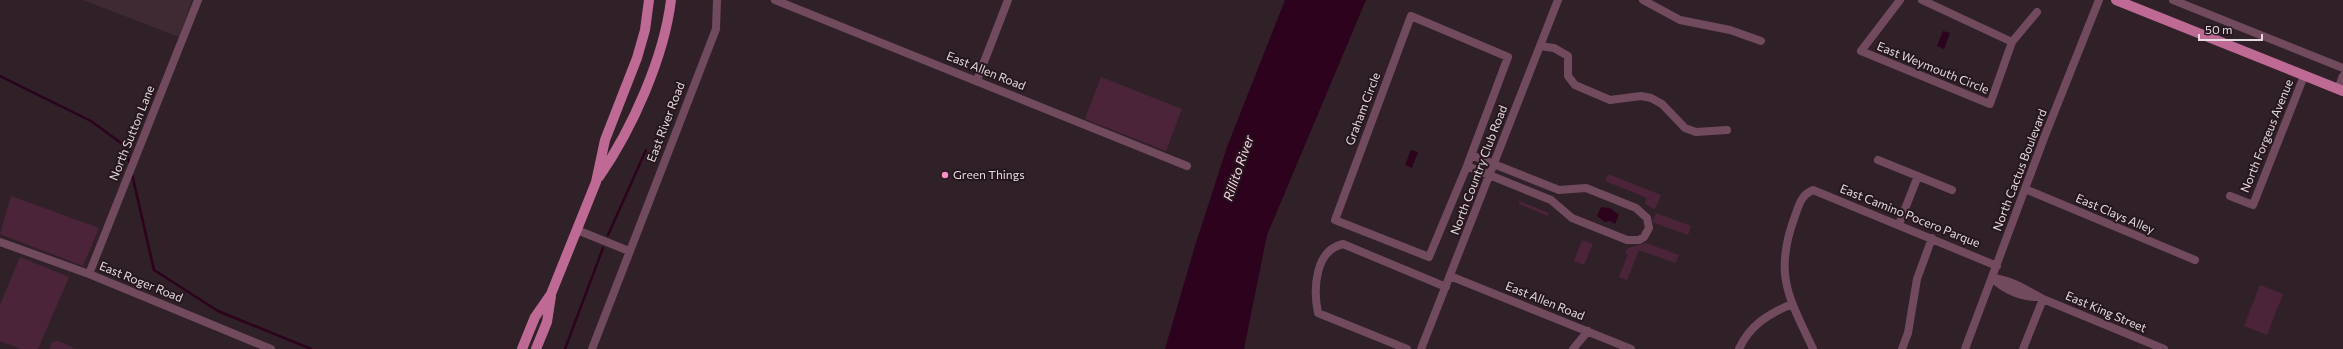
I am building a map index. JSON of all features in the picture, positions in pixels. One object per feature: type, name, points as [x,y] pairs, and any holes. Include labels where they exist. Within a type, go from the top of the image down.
[{"type":"main road","points":[[522,349],[535,316],[551,294],[596,182],[605,140],[637,58],[645,30],[649,0]]},
{"type":"main road","points":[[596,182],[619,148],[650,76],[665,32],[671,0]]},
{"type":"main road","points":[[2116,0],[2340,90]]},
{"type":"main road","points":[[536,349],[547,322],[551,294]]},
{"type":"street","name":"North Sutton Lane","points":[[90,274],[198,0]]},
{"type":"street","name":"East River Road","points":[[592,349],[716,30],[717,0]]},
{"type":"street","name":"East Allen Road","points":[[775,0],[977,80],[1187,166]]},
{"type":"street","points":[[977,80],[1008,0]]},
{"type":"street","name":"North Country Club Road","points":[[1421,349],[1558,0]]},
{"type":"street","points":[[1643,0],[1680,20],[1730,30],[1762,41]]},
{"type":"street","name":"East Weymouth Circle","points":[[1900,0],[1861,51],[1990,104],[2012,42]]},
{"type":"street","points":[[1922,0],[2012,42],[2037,12]]},
{"type":"street","name":"North Cactus Boulevard","points":[[1966,349],[2025,189],[2099,0]]},
{"type":"street","points":[[2173,0],[2343,68]]},
{"type":"street","name":"Graham Circle","points":[[1411,16],[1508,57],[1467,166],[1429,258],[1335,220],[1411,16]]},
{"type":"street","points":[[1540,46],[1558,49],[1568,56],[1568,76],[1575,85],[1610,100],[1641,96],[1651,98],[1662,104],[1685,128],[1696,132],[1727,130]]},
{"type":"street","name":"North Forgeus Avenue","points":[[2230,196],[2253,205],[2304,76]]},
{"type":"street","points":[[2340,90],[2343,76]]},
{"type":"street","points":[[1467,166],[1551,200],[1572,218],[1627,240],[1639,240],[1644,237],[1649,228],[1647,218],[1636,208],[1586,188],[1558,190],[1471,154]]},
{"type":"street","points":[[1878,160],[1952,190]]},
{"type":"street","points":[[1899,224],[1918,176]]},
{"type":"street","name":"East Clays Alley","points":[[2025,189],[2195,260]]},
{"type":"street","name":"East Camino Pocero Parque","points":[[1792,304],[1785,281],[1783,256],[1800,200],[1807,192],[1813,190],[1899,224],[1997,266]]},
{"type":"street","points":[[577,230],[630,251]]},
{"type":"street","points":[[1902,349],[1908,333],[1917,279],[1932,238]]},
{"type":"street","name":"East Roger Road","points":[[0,242],[90,274],[271,349]]},
{"type":"street","points":[[1407,349],[1318,313],[1315,299],[1316,284],[1323,255],[1331,247],[1343,244],[1446,287]]},
{"type":"street","name":"East Allen Road","points":[[1450,276],[1631,349]]},
{"type":"street","name":"East King Street","points":[[1992,278],[2003,279],[2031,290],[2041,298],[2164,349]]},
{"type":"street","points":[[2023,349],[2041,298]]},
{"type":"street","points":[[1738,349],[1751,328],[1764,317],[1792,304],[1813,349]]},
{"type":"street","points":[[1573,349],[1588,331]]},
{"type":"shaded area","points":[[83,0],[192,0],[179,37]]},
{"type":"shaded area","points":[[1101,77],[1182,109],[1166,151],[1085,119]]},
{"type":"shaded area","points":[[1608,174],[1661,195],[1655,209],[1645,204],[1647,198],[1605,181]]},
{"type":"shaded area","points":[[11,196],[99,228],[83,266],[0,234]]},
{"type":"shaded area","points":[[1519,201],[1549,213],[1548,216],[1519,204]]},
{"type":"shaded area","points":[[1656,213],[1691,226],[1688,235],[1652,222]]},
{"type":"shaded area","points":[[1582,240],[1593,244],[1584,265],[1574,261]]},
{"type":"shaded area","points":[[1646,243],[1679,255],[1675,263],[1639,250],[1627,280],[1619,277],[1628,254],[1625,253],[1628,248]]},
{"type":"shaded area","points":[[20,257],[69,277],[38,349],[21,349],[0,341],[0,305]]},
{"type":"shaded area","points":[[2260,285],[2283,294],[2267,335],[2244,326]]},
{"type":"shaded area","points":[[58,341],[76,349],[49,349],[52,342]]},
{"type":"water","name":"Rillito River","points":[[1285,0],[1366,0],[1267,235],[1244,349],[1165,349],[1194,249],[1227,147]]},
{"type":"water","points":[[1943,31],[1950,33],[1944,49],[1937,46]]},
{"type":"water","points":[[1411,150],[1418,152],[1412,168],[1405,165]]},
{"type":"water","points":[[1601,207],[1610,208],[1619,215],[1615,224],[1610,221],[1605,222],[1597,216]]},
{"type":"waterway","points":[[0,76],[91,121],[125,146],[130,165]]},
{"type":"waterway","points":[[608,235],[646,150]]},
{"type":"waterway","points":[[132,174],[154,270],[218,311],[311,349]]},
{"type":"waterway","points":[[565,349],[603,248]]},
{"type":"place","name":"Green Things","points":[[945,175]]}]
